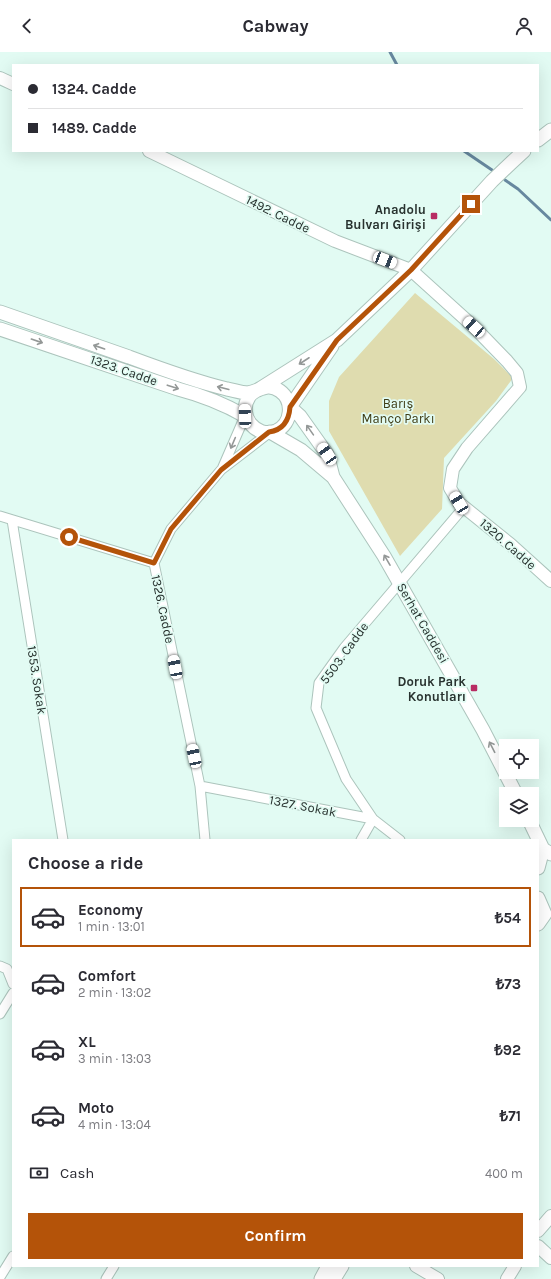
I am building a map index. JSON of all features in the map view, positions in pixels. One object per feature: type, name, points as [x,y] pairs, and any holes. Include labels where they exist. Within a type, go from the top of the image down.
[{"type":"main road","points":[[539,139],[551,130]]},
{"type":"main road","points":[[337,340],[290,407],[287,421],[282,427],[277,431],[269,432],[261,432],[254,429],[245,416],[245,406],[248,397],[337,340],[411,270],[492,182],[523,152]]},
{"type":"main road","points":[[0,312],[212,385],[248,393],[260,388],[274,388],[284,395],[290,407],[300,416],[327,454],[333,477]]},
{"type":"main road","name":"1323. Cadde","points":[[0,328],[193,393],[227,406],[245,416]]},
{"type":"main road","points":[[269,432],[301,450],[333,477]]},
{"type":"main road","name":"Serhat Caddesi","points":[[333,477],[384,556],[483,730],[512,787]]},
{"type":"main road","points":[[533,827],[547,851],[539,866]]},
{"type":"main road","points":[[539,901],[545,918]]},
{"type":"main road","points":[[321,1279],[327,1267]]},
{"type":"main road","points":[[334,1279],[341,1267]]},
{"type":"street","points":[[0,78],[12,84]]},
{"type":"street","name":"1492. Cadde","points":[[151,152],[335,241],[411,270]]},
{"type":"street","name":"1320. Cadde","points":[[411,270],[474,327],[517,373],[520,387],[467,448],[453,469],[450,488],[459,503],[510,544],[551,581]]},
{"type":"street","points":[[221,470],[245,416]]},
{"type":"street","points":[[221,470],[269,432]]},
{"type":"street","name":"1326. Cadde","points":[[205,839],[200,786],[154,563],[171,529],[221,470]]},
{"type":"street","name":"5503. Cadde","points":[[373,820],[346,779],[316,708],[319,683],[344,648],[464,507]]},
{"type":"street","points":[[0,516],[154,563]]},
{"type":"street","name":"1353. Sokak","points":[[12,520],[63,839]]},
{"type":"street","name":"1327. Sokak","points":[[200,786],[373,820],[399,839]]},
{"type":"street","points":[[363,839],[373,820]]},
{"type":"street","points":[[3,967],[12,982]]},
{"type":"street","points":[[0,1014],[12,995]]},
{"type":"street","points":[[539,1230],[551,1216]]},
{"type":"street","points":[[539,1247],[551,1258]]},
{"type":"street","points":[[0,1277],[12,1258]]},
{"type":"street","points":[[106,1279],[113,1267]]},
{"type":"street","points":[[418,1267],[438,1279]]},
{"type":"street","points":[[507,1279],[514,1267]]},
{"type":"green space","name":"Barış Manço Parkı","points":[[415,293],[494,359],[513,378],[496,401],[444,458],[442,509],[400,556],[329,431],[329,401],[339,377]]},
{"type":"waterway","points":[[390,52],[396,64]]},
{"type":"waterway","points":[[465,152],[492,170]]},
{"type":"waterway","points":[[505,180],[518,189],[551,220]]},
{"type":"place","name":"Anadolu Bulvarı Girişi","points":[[434,216]]},
{"type":"place","name":"Doruk Park Konutları","points":[[474,688]]},
{"type":"route","points":[[69,537],[154,563],[171,529],[221,470],[269,432],[277,431],[282,427],[287,421],[290,407],[337,340],[411,270],[471,204]]}]
